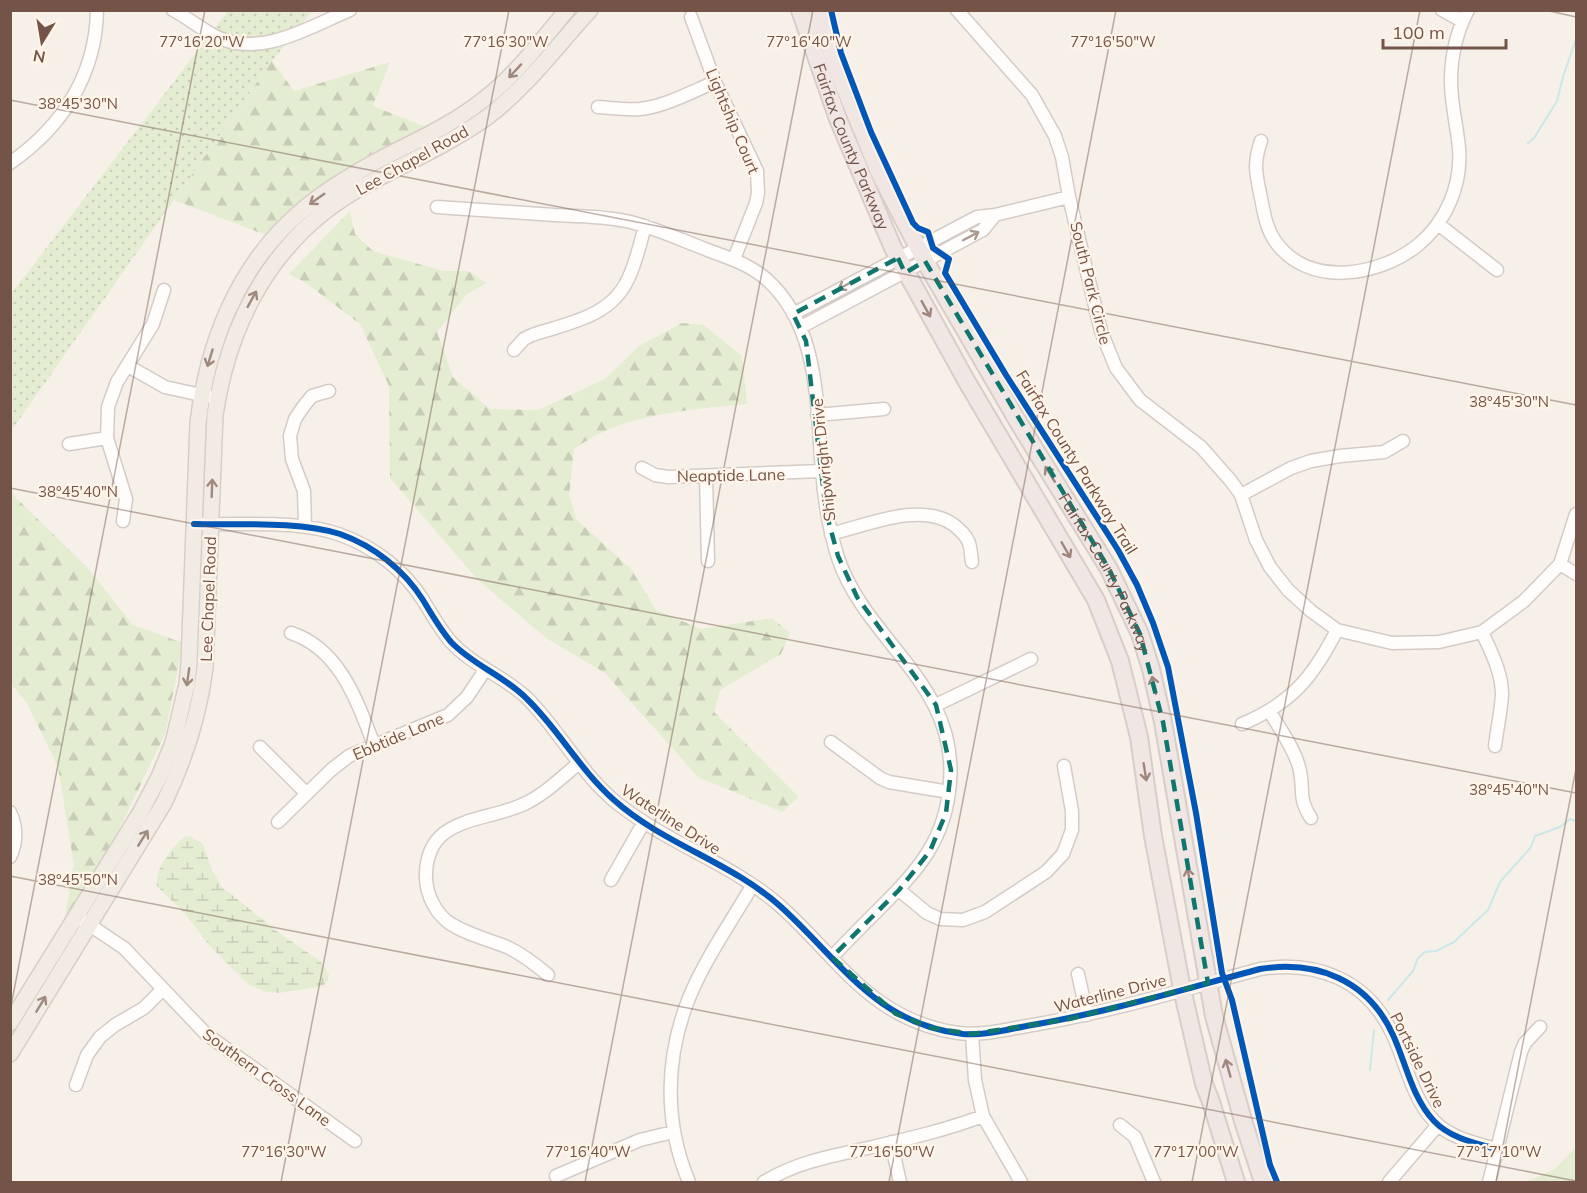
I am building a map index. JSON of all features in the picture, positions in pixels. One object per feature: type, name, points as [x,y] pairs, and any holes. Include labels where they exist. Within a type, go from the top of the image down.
[{"type":"highway","name":"Fairfax County Parkway","points":[[800,10],[858,168],[902,265],[967,382],[1095,600],[1120,661],[1139,737],[1153,836],[1182,989],[1204,1084],[1236,1182]]},
{"type":"highway","name":"Fairfax County Parkway","points":[[817,10],[879,172],[921,254],[1014,415],[1109,569],[1140,634],[1163,722],[1208,983],[1223,1051],[1263,1182]]},
{"type":"main road","name":"Lee Chapel Road","points":[[10,1023],[150,795],[165,763],[178,726],[189,663],[201,395],[210,357],[226,314],[253,267],[282,229],[314,201],[346,179],[438,130],[484,100],[504,82],[567,10]]},
{"type":"main road","name":"Lee Chapel Road","points":[[10,1054],[164,803],[183,762],[191,738],[205,668],[214,431],[218,398],[227,355],[246,310],[264,277],[288,246],[333,206],[383,176],[446,144],[504,103],[526,82],[590,10]]},
{"type":"main road","points":[[438,130],[446,144]]},
{"type":"street","points":[[10,163],[48,132],[75,95],[93,51],[97,10]]},
{"type":"street","points":[[172,10],[217,37],[246,45],[279,40],[350,10]]},
{"type":"street","name":"South Park Circle","points":[[957,10],[1018,78],[1044,114],[1055,136],[1062,157],[1069,197],[1101,331],[1116,368],[1140,400],[1201,447],[1241,495],[1256,540],[1274,573],[1299,601],[1337,630],[1377,640],[1405,644],[1439,642],[1482,632],[1524,601],[1560,564],[1576,514]]},
{"type":"street","points":[[1261,141],[1256,154],[1255,168],[1267,226],[1285,252],[1304,266],[1339,273],[1361,271],[1382,265],[1413,249],[1438,225],[1452,198],[1458,170],[1459,149],[1451,81],[1455,49],[1465,16],[1442,10]]},
{"type":"street","name":"Lightship Court","points":[[691,17],[715,82],[754,162],[758,180],[756,203],[734,259]]},
{"type":"street","points":[[598,107],[630,110],[649,108],[715,82]]},
{"type":"street","points":[[801,327],[921,254],[984,230],[995,215],[1069,197]]},
{"type":"street","name":"Shipwright Drive","points":[[437,207],[599,218],[645,226],[734,259],[765,279],[777,290],[801,327],[811,360],[826,512],[840,563],[857,597],[926,688],[936,705],[950,754],[946,813],[936,840],[923,862],[899,890],[832,957]]},
{"type":"street","points":[[1438,225],[1497,270]]},
{"type":"street","points":[[514,350],[524,339],[532,335],[589,317],[612,302],[622,291],[628,279],[645,226]]},
{"type":"street","points":[[794,314],[902,265]]},
{"type":"street","points":[[123,521],[126,499],[107,438],[107,414],[110,398],[153,324],[164,290]]},
{"type":"street","points":[[128,366],[165,387],[218,398]]},
{"type":"street","points":[[305,526],[304,491],[292,459],[290,436],[295,419],[312,396],[329,390]]},
{"type":"street","points":[[817,415],[884,409]]},
{"type":"street","points":[[69,444],[107,438]]},
{"type":"street","points":[[1241,495],[1291,468],[1311,461],[1384,452],[1403,441]]},
{"type":"street","name":"Neaptide Lane","points":[[642,468],[662,476],[822,471]]},
{"type":"street","points":[[706,476],[708,561]]},
{"type":"street","points":[[831,534],[908,514],[931,514],[950,522],[960,530],[969,542],[972,562]]},
{"type":"street","name":"Waterline Drive","points":[[195,524],[305,526],[351,539],[388,561],[414,588],[435,622],[449,639],[468,658],[508,683],[528,699],[594,781],[617,803],[644,822],[766,894],[872,997],[896,1014],[932,1028],[972,1034],[1087,1015],[1182,989]]},
{"type":"street","points":[[1560,564],[1576,574]]},
{"type":"street","points":[[1242,724],[1270,712],[1286,700],[1311,673],[1337,630]]},
{"type":"street","points":[[1482,632],[1497,666],[1501,686],[1501,705],[1495,746]]},
{"type":"street","points":[[291,633],[312,642],[344,676],[354,694],[374,745]]},
{"type":"street","points":[[936,705],[1031,659]]},
{"type":"street","name":"Ebbtide Lane","points":[[278,822],[342,760],[448,715],[468,697],[485,670]]},
{"type":"street","points":[[1270,712],[1297,760],[1301,776],[1302,803],[1311,818]]},
{"type":"street","points":[[831,742],[880,778],[889,782],[949,792]]},
{"type":"street","points":[[260,747],[306,793]]},
{"type":"street","points":[[548,975],[517,952],[463,931],[447,921],[437,910],[430,897],[426,870],[431,852],[447,831],[464,821],[513,809],[529,802],[579,763]]},
{"type":"street","points":[[899,890],[927,914],[940,919],[963,920],[985,912],[1046,873],[1063,854],[1072,830],[1072,811],[1064,766]]},
{"type":"street","points":[[10,812],[15,831],[15,843],[10,857]]},
{"type":"street","points":[[611,880],[644,822]]},
{"type":"street","points":[[689,1182],[673,1132],[670,1075],[674,1050],[680,1022],[700,975],[752,886]]},
{"type":"street","name":"Southern Cross Lane","points":[[76,916],[124,948],[206,1034],[355,1141]]},
{"type":"street","name":"Portside Drive","points":[[1182,989],[1260,969],[1286,966],[1315,969],[1345,980],[1366,997],[1384,1018],[1393,1034],[1421,1105],[1438,1125],[1456,1136],[1496,1149]]},
{"type":"street","points":[[1078,975],[1087,1015]]},
{"type":"street","points":[[76,1085],[87,1055],[100,1037],[144,1008],[164,989]]},
{"type":"street","points":[[1489,1182],[1521,1052],[1525,1043],[1540,1027]]},
{"type":"street","points":[[972,1034],[975,1080],[983,1116],[1021,1182]]},
{"type":"street","points":[[764,1182],[804,1162],[947,1130],[983,1116]]},
{"type":"street","points":[[1120,1125],[1134,1137],[1154,1182]]},
{"type":"street","name":"Portside Drive","points":[[1389,1182],[1438,1125]]},
{"type":"street","points":[[556,1176],[640,1140],[673,1132]]},
{"type":"street","points":[[891,1142],[900,1182]]},
{"type":"highlighted area","points":[[898,258],[905,273],[925,261],[1109,569],[1140,634],[1163,722],[1208,983],[1069,1019],[972,1034],[932,1028],[896,1014],[832,957],[899,890],[930,851],[946,813],[951,770],[936,705],[857,597],[838,556],[826,512],[806,341],[793,314]]},
{"type":"green space","points":[[228,11],[312,11],[272,61],[11,431],[11,294]]},
{"type":"green space","points":[[272,61],[294,91],[390,62],[373,106],[428,128],[332,177],[266,235],[174,200]]},
{"type":"green space","points":[[350,211],[355,234],[373,251],[443,271],[468,271],[487,283],[467,294],[437,332],[453,377],[490,409],[538,410],[605,379],[639,346],[682,323],[704,325],[742,356],[747,404],[657,415],[613,428],[593,437],[574,449],[569,496],[577,520],[631,569],[656,610],[701,629],[772,618],[790,633],[781,654],[720,690],[714,712],[799,797],[782,812],[698,777],[605,673],[546,638],[477,579],[390,478],[389,386],[360,324],[306,283],[289,274]]},
{"type":"green space","points":[[10,492],[87,567],[133,625],[183,643],[165,734],[115,838],[61,938],[74,865],[58,767],[27,703],[11,684]]},
{"type":"green space","points":[[190,836],[203,844],[212,870],[222,887],[278,932],[320,961],[329,974],[323,986],[279,993],[266,992],[248,984],[209,945],[186,915],[157,886],[161,865],[184,837]]},
{"type":"green space","points":[[1576,1147],[1576,1182],[1526,1182],[1555,1169]]},
{"type":"waterway","points":[[1528,143],[1534,138],[1557,101],[1576,39]]},
{"type":"waterway","points":[[1388,1000],[1413,971],[1418,958],[1425,952],[1436,951],[1454,942],[1488,910],[1500,882],[1531,847],[1535,836],[1560,827],[1570,819],[1576,821]]},
{"type":"waterway","points":[[1370,1070],[1374,1030]]},
{"type":"cycle path","name":"Fairfax County Parkway Trail","points":[[831,10],[841,53],[871,132],[913,223],[928,232],[933,248],[949,259],[945,273],[1006,375],[1118,550],[1137,585],[1153,623],[1168,667],[1196,813],[1222,973],[1232,1000],[1270,1165],[1277,1182]]},
{"type":"cycle path","points":[[194,524],[268,524],[306,527],[340,534],[376,552],[407,579],[451,642],[469,658],[509,684],[527,699],[614,800],[654,829],[761,891],[780,906],[861,986],[882,1003],[906,1017],[932,1028],[963,1034],[988,1033],[1089,1014],[1260,969],[1281,967],[1321,971],[1355,988],[1370,1000],[1393,1035],[1420,1102],[1434,1121],[1455,1136],[1496,1149]]}]
